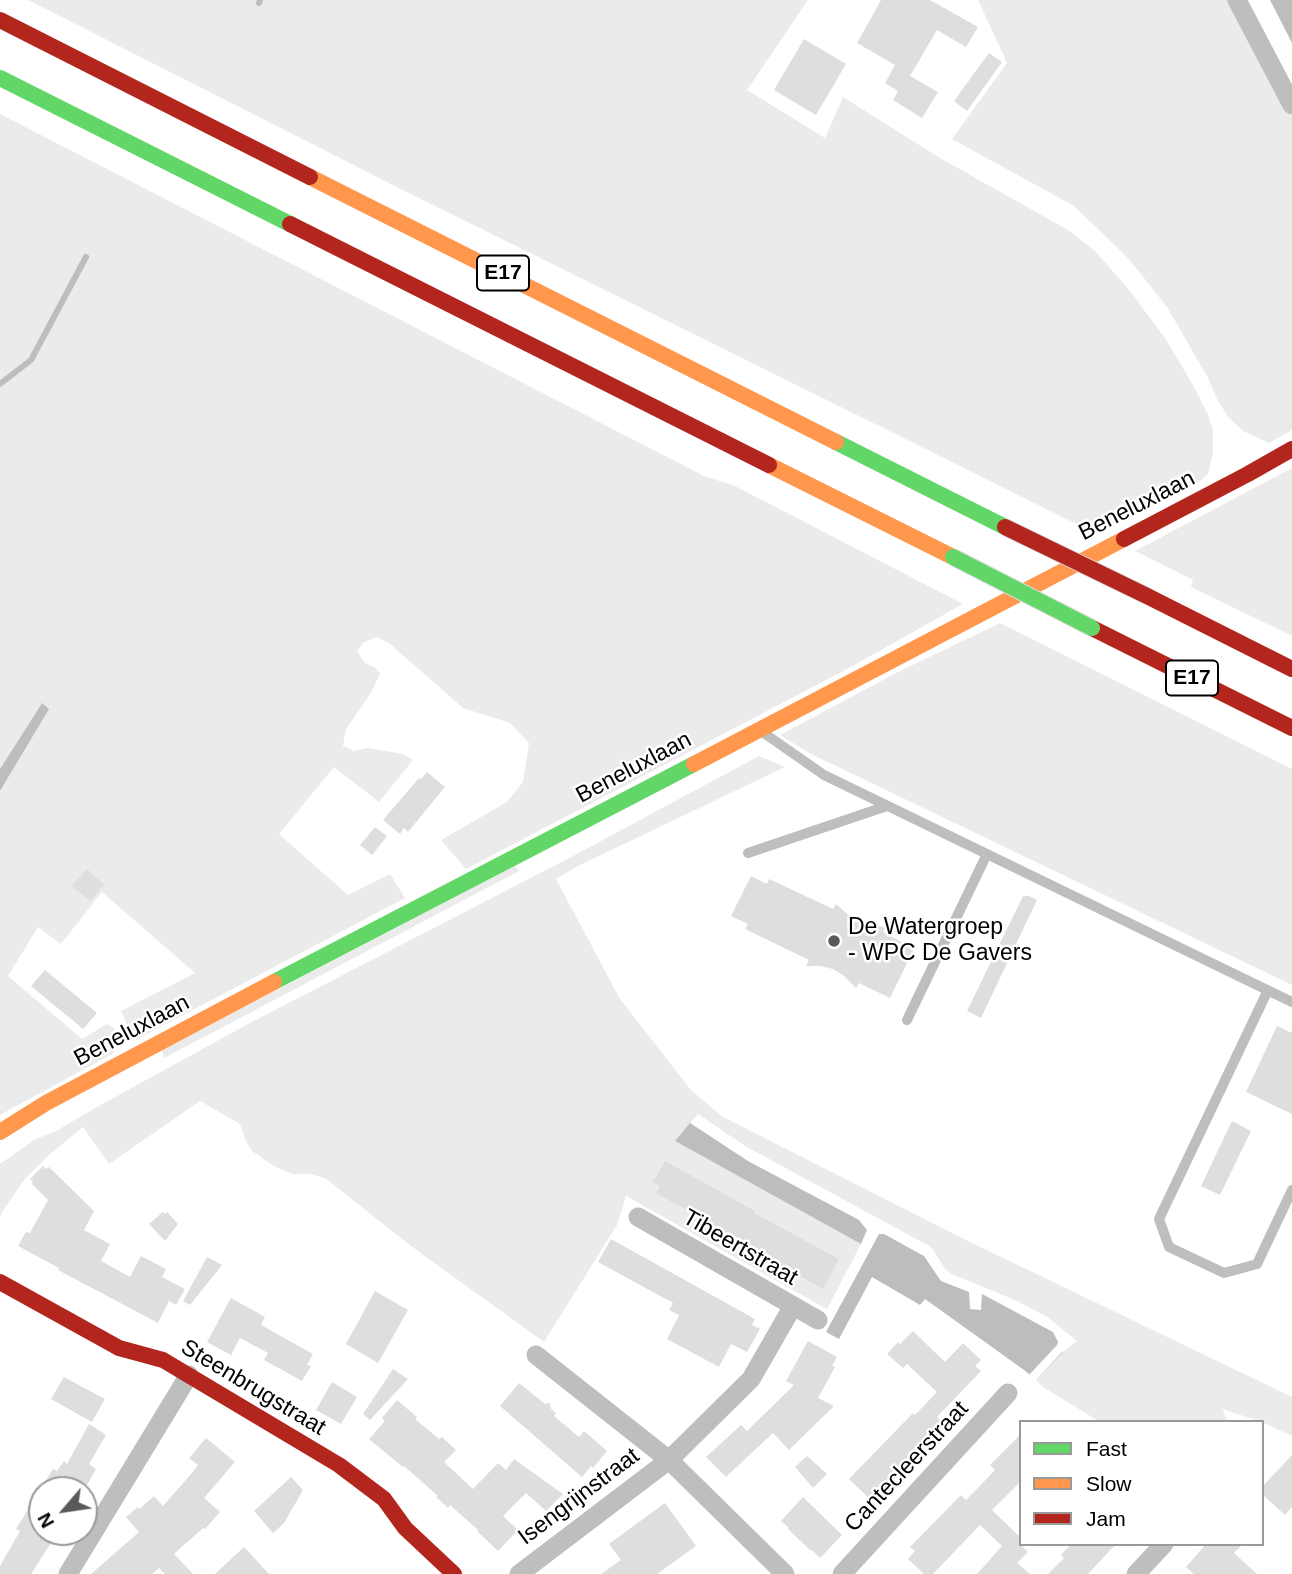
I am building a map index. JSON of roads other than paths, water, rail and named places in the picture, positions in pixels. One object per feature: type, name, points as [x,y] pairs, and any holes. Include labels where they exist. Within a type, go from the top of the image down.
[{"type":"main road","name":"E17","points":[[0,20],[1292,669]]},
{"type":"main road","name":"E17","points":[[0,78],[1292,728]]},
{"type":"main road","name":"Beneluxlaan","points":[[0,1132],[46,1103],[215,1012],[1292,449]]},
{"type":"main road","name":"Steenbrugstraat","points":[[0,1282],[119,1348],[163,1360],[339,1465],[384,1499],[405,1528],[454,1574]]},
{"type":"street","points":[[1237,0],[1292,105]]},
{"type":"street","name":"Tibeertstraat","points":[[638,1217],[818,1321]]},
{"type":"street","name":"Isengrijnstraat","points":[[519,1574],[669,1460],[751,1379],[793,1306]]},
{"type":"street","name":"Isengrijnstraat","points":[[536,1356],[669,1460]]},
{"type":"street","points":[[68,1574],[189,1375]]},
{"type":"street","name":"Cantecleerstraat","points":[[842,1574],[1008,1393]]},
{"type":"street","points":[[669,1460],[785,1574]]},
{"type":"street","points":[[1136,1574],[1162,1546]]},
{"type":"lane","points":[[757,729],[824,775],[1292,1002]]},
{"type":"lane","points":[[748,853],[887,806]]},
{"type":"lane","points":[[906,1020],[987,854]]},
{"type":"lane","points":[[1268,990],[1159,1219],[1170,1247],[1224,1273],[1257,1264],[1292,1190]]},
{"type":"waterway","points":[[0,384],[31,360],[86,257]]},
{"type":"place","name":"De Watergroep - WPC De Gavers","points":[[834,941]]}]
